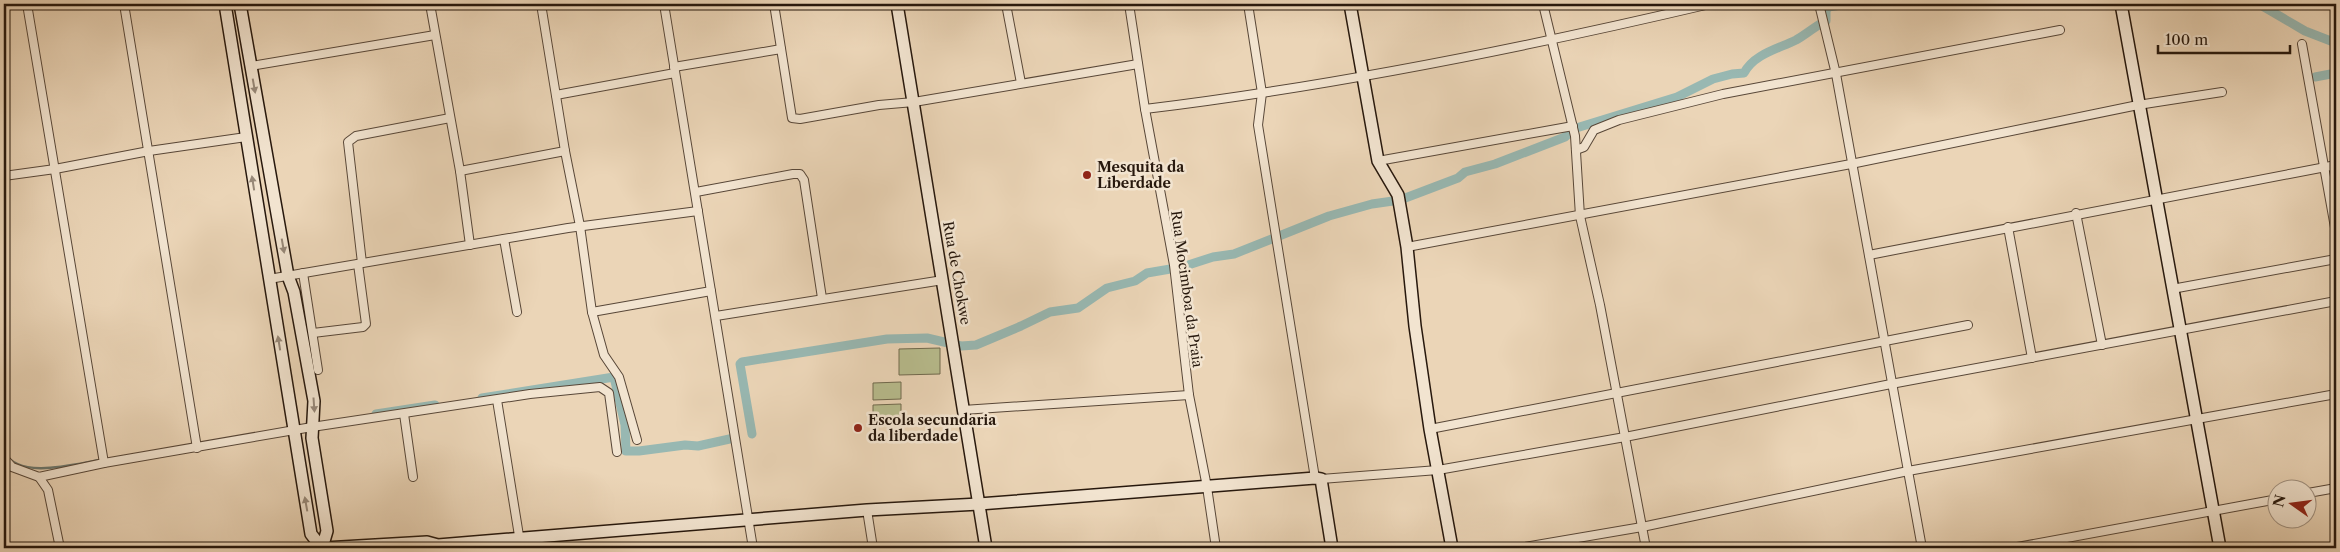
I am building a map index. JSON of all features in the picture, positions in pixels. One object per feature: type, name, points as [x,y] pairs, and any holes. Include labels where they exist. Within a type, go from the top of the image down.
[{"type":"street","points":[[27,4],[104,463]]},
{"type":"street","points":[[124,4],[197,448]]},
{"type":"street","points":[[224,4],[311,534],[323,548]]},
{"type":"street","points":[[240,4],[288,276],[294,292],[314,401],[315,412],[312,438],[327,531],[323,548]]},
{"type":"street","points":[[430,4],[460,171],[470,245]]},
{"type":"street","points":[[541,4],[565,151],[580,226],[592,312],[604,355],[619,377],[637,440]]},
{"type":"street","points":[[664,4],[753,548]]},
{"type":"street","points":[[774,4],[792,118],[810,118],[879,105],[914,102],[1138,64]]},
{"type":"street","name":"Rua de Chokwe","points":[[897,4],[986,548]]},
{"type":"street","points":[[1006,4],[1021,83]]},
{"type":"street","name":"Rua Mocimboa da Praia","points":[[1129,4],[1145,109],[1175,268],[1189,395],[1208,487],[1216,548]]},
{"type":"street","points":[[1248,4],[1262,93],[1258,125],[1277,233],[1281,272],[1332,548]]},
{"type":"street","points":[[1350,4],[1378,161],[1398,195],[1407,247],[1415,326],[1430,429],[1452,548]]},
{"type":"street","points":[[1543,4],[1573,126],[1580,216],[1600,305],[1615,393],[1646,548]]},
{"type":"street","points":[[1145,109],[1262,93],[1364,76],[1552,41],[1710,4]]},
{"type":"street","points":[[1819,4],[1836,74],[1922,548]]},
{"type":"street","points":[[2121,4],[2220,548]]},
{"type":"street","points":[[1576,150],[1584,147],[1594,130],[1620,120],[1723,94],[2060,30]]},
{"type":"street","points":[[251,66],[435,35]]},
{"type":"street","points":[[2302,44],[2336,233]]},
{"type":"street","points":[[556,95],[781,49]]},
{"type":"street","points":[[1407,247],[1851,164],[2138,105],[2222,92]]},
{"type":"street","points":[[314,333],[363,327],[366,324],[348,142],[356,136],[450,118]]},
{"type":"street","points":[[1378,161],[1573,126]]},
{"type":"street","points":[[4,176],[54,169],[149,151],[246,137]]},
{"type":"street","points":[[460,171],[565,151]]},
{"type":"street","points":[[1869,255],[2076,213],[2336,165]]},
{"type":"street","points":[[696,192],[800,174],[804,180],[822,298]]},
{"type":"street","points":[[269,279],[580,226],[698,211]]},
{"type":"street","points":[[2076,213],[2102,345]]},
{"type":"street","points":[[2008,227],[2032,358]]},
{"type":"street","points":[[504,239],[517,312]]},
{"type":"street","points":[[2172,290],[2336,259]]},
{"type":"street","points":[[303,273],[314,333],[318,370]]},
{"type":"street","points":[[716,316],[943,280]]},
{"type":"street","points":[[592,312],[711,291]]},
{"type":"street","points":[[323,548],[370,547],[427,542],[436,547],[520,544],[867,510],[979,504],[1438,470],[1625,437],[1892,384],[2336,301]]},
{"type":"street","points":[[1430,429],[1885,342],[1929,331],[1968,325]]},
{"type":"street","points":[[39,478],[104,463],[293,430],[530,394],[600,386],[609,393],[618,452]]},
{"type":"street","points":[[1519,548],[1642,527],[1908,471],[2336,394]]},
{"type":"street","points":[[963,410],[1189,395]]},
{"type":"street","points":[[497,400],[520,544]]},
{"type":"street","points":[[404,414],[414,476]]},
{"type":"street","points":[[4,458],[12,467],[39,478],[48,490],[60,548]]},
{"type":"street","points":[[2318,491],[2336,488]]},
{"type":"street","points":[[2012,548],[2268,501]]},
{"type":"street","points":[[867,510],[874,548]]},
{"type":"green space","points":[[940,348],[940,374],[899,375],[899,349]]},
{"type":"green space","points":[[901,382],[901,399],[873,400],[873,383]]},
{"type":"green space","points":[[901,404],[901,420],[873,421],[873,405]]},
{"type":"waterway","points":[[1826,21],[1828,7],[1848,4]]},
{"type":"waterway","points":[[2259,4],[2305,31],[2336,43]]},
{"type":"waterway","points":[[752,434],[740,364],[742,362],[887,339],[927,338],[961,346],[976,345],[1050,312],[1078,308],[1107,288],[1135,281],[1147,273],[1182,267],[1213,257],[1234,254],[1329,216],[1372,204],[1400,200],[1458,178],[1465,172],[1495,164],[1565,137],[1573,129],[1677,97],[1713,79],[1744,73],[1748,66],[1760,57],[1796,40],[1822,23]]},
{"type":"waterway","points":[[2315,77],[2336,73]]},
{"type":"waterway","points":[[482,398],[614,377],[625,425],[626,451],[685,445],[698,446],[734,438]]},
{"type":"waterway","points":[[376,414],[435,405]]},
{"type":"waterway","points":[[4,452],[11,461],[22,466],[34,468],[63,467],[100,460]]},
{"type":"place","name":"Mesquita da Liberdade","points":[[1087,175]]},
{"type":"place","name":"Escola secundaria da liberdade","points":[[858,428]]}]
